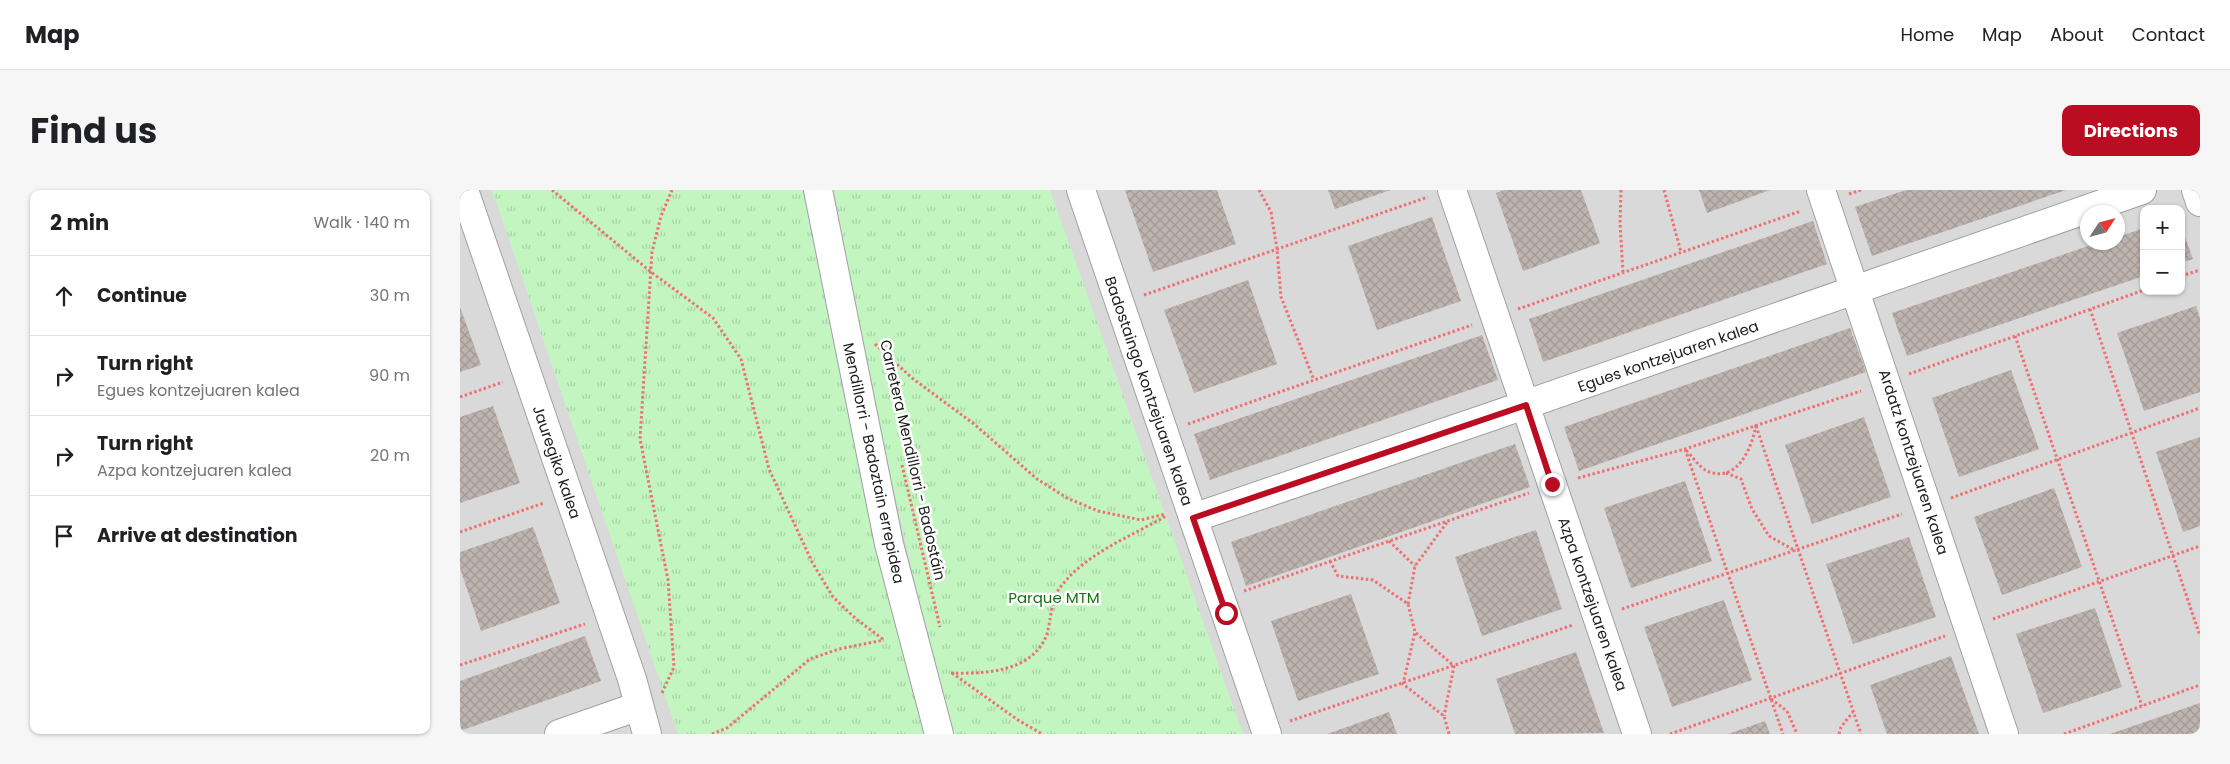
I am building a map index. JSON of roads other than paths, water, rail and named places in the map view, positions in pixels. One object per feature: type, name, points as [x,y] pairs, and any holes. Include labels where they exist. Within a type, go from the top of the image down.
[{"type":"street","name":"Jauregiko kalea","points":[[464,190],[610,616],[650,701],[647,734]]},
{"type":"street","name":"Mendillorri - Badoztain errepidea","points":[[818,190],[889,544],[939,734]]},
{"type":"street","name":"Badostaingo kontzejuaren kalea","points":[[1080,190],[1193,518],[1275,729]]},
{"type":"street","name":"Egues kontzejuaren kalea","points":[[1193,518],[1857,291],[2142,190]]},
{"type":"street","points":[[2196,190],[2200,202]]},
{"type":"street","name":"Azpa kontzejuaren kalea","points":[[1441,193],[1496,316],[1638,734]]},
{"type":"street","name":"Ardatz kontzejuaren kalea","points":[[1823,196],[1857,291],[2004,734]]},
{"type":"street","points":[[559,734],[650,701]]},
{"type":"park label","name":"Parque MTM","points":[[1054,597]]}]
